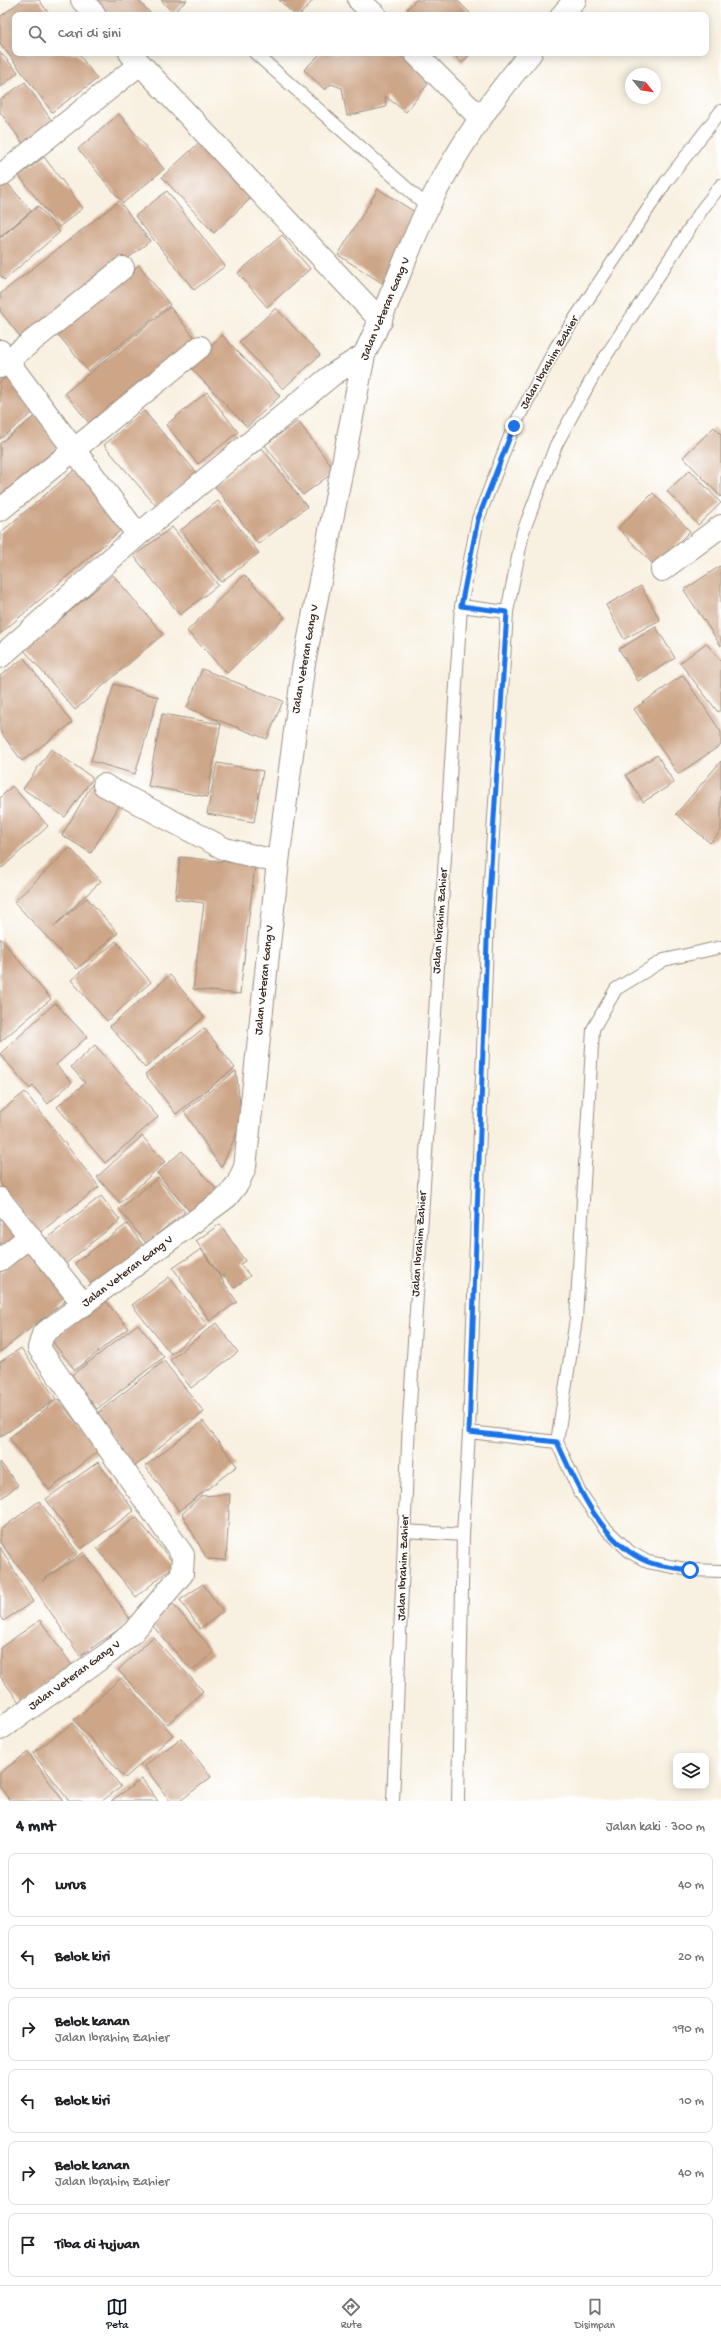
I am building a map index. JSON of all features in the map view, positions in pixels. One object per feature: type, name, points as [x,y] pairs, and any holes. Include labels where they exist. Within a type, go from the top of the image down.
[{"type":"street","points":[[82,0],[92,12]]},
{"type":"street","points":[[359,0],[372,12]]},
{"type":"street","points":[[565,12],[575,0]]},
{"type":"street","points":[[418,56],[480,118]]},
{"type":"street","name":"Jalan Veteran Gang V","points":[[0,1729],[110,1652],[132,1632],[182,1574],[183,1555],[39,1348],[43,1334],[84,1306],[227,1197],[238,1183],[245,1167],[278,862],[303,669],[364,355],[381,321],[428,207],[480,118],[528,56]]},
{"type":"street","points":[[0,176],[135,59],[381,321]]},
{"type":"street","points":[[123,268],[2,360],[74,450],[138,535]]},
{"type":"street","points":[[0,510],[200,347]]},
{"type":"street","points":[[0,658],[138,535],[332,375],[364,355]]},
{"type":"street","points":[[662,570],[721,526]]},
{"type":"street","points":[[104,785],[225,849],[278,862]]},
{"type":"street","points":[[0,1199],[84,1306]]},
{"type":"street","points":[[0,1260],[30,1236]]},
{"type":"lane","points":[[258,56],[428,207]]},
{"type":"lane","name":"Jalan Ibrahim Zahier","points":[[393,1801],[406,1531],[409,1420],[461,606],[478,519],[514,426],[556,347],[666,182],[721,111]]},
{"type":"lane","points":[[458,1801],[463,1535],[469,1432],[488,913],[507,612],[523,532],[556,445],[596,371],[703,208],[721,185]]},
{"type":"lane","points":[[461,606],[507,612]]},
{"type":"lane","points":[[721,947],[664,960],[616,989],[593,1029],[576,1319],[557,1442],[579,1491],[604,1527],[630,1552],[648,1562],[690,1570],[721,1571]]},
{"type":"lane","points":[[469,1432],[557,1442]]},
{"type":"lane","points":[[406,1531],[463,1535]]},
{"type":"building","points":[[22,0],[39,0],[48,12],[12,12],[12,56],[80,56],[97,79],[52,112],[0,43],[0,17]]},
{"type":"building","points":[[93,0],[138,0],[149,12],[104,12]]},
{"type":"building","points":[[161,0],[187,0],[174,12],[172,12]]},
{"type":"building","points":[[279,0],[313,0],[303,12],[292,12]]},
{"type":"building","points":[[416,0],[457,0],[469,12],[410,12],[407,9]]},
{"type":"building","points":[[0,52],[18,72],[0,88]]},
{"type":"building","points":[[318,56],[400,56],[431,80],[406,112],[385,96],[386,107],[347,116],[342,88],[331,84],[325,90],[304,70]]},
{"type":"building","points":[[455,56],[468,56],[462,63]]},
{"type":"building","points":[[25,82],[54,124],[25,146],[0,112],[0,100]]},
{"type":"building","points":[[119,114],[164,169],[123,203],[78,149]]},
{"type":"building","points":[[201,141],[253,196],[214,233],[162,177]]},
{"type":"building","points":[[44,157],[83,208],[59,227],[19,176]]},
{"type":"building","points":[[4,179],[31,211],[0,237],[0,183]]},
{"type":"building","points":[[378,189],[423,217],[382,283],[338,255]]},
{"type":"building","points":[[167,191],[225,266],[194,290],[135,216]]},
{"type":"building","points":[[119,201],[150,241],[23,340],[0,311],[0,294]]},
{"type":"building","points":[[38,206],[60,232],[4,280],[0,275],[0,238]]},
{"type":"building","points":[[282,235],[310,269],[267,307],[238,273]]},
{"type":"building","points":[[139,265],[170,305],[88,371],[56,332]]},
{"type":"building","points":[[170,307],[198,342],[93,428],[65,393]]},
{"type":"building","points":[[276,308],[320,355],[283,389],[239,342]]},
{"type":"building","points":[[222,335],[280,396],[247,427],[189,366]]},
{"type":"building","points":[[10,375],[36,410],[0,439],[0,382]]},
{"type":"building","points":[[207,392],[238,432],[198,464],[166,425]]},
{"type":"building","points":[[144,411],[197,473],[157,507],[104,445]]},
{"type":"building","points":[[38,414],[64,447],[0,498],[0,443]]},
{"type":"building","points":[[298,421],[335,471],[303,495],[265,445]]},
{"type":"building","points":[[714,427],[721,434],[721,497],[683,457]]},
{"type":"building","points":[[262,448],[307,507],[258,544],[214,485]]},
{"type":"building","points":[[78,467],[123,528],[0,634],[0,533]]},
{"type":"building","points":[[690,470],[721,503],[698,525],[667,491]]},
{"type":"building","points":[[653,493],[690,531],[655,566],[618,528]]},
{"type":"building","points":[[218,501],[259,553],[221,582],[181,530]]},
{"type":"building","points":[[172,527],[218,585],[180,615],[134,556]]},
{"type":"building","points":[[720,566],[721,567],[721,646],[684,590]]},
{"type":"building","points":[[113,575],[163,634],[75,710],[24,650]]},
{"type":"building","points":[[244,575],[285,617],[227,673],[187,631]]},
{"type":"building","points":[[641,586],[660,620],[624,639],[606,605]]},
{"type":"building","points":[[656,627],[675,658],[638,681],[619,649]]},
{"type":"building","points":[[706,643],[721,661],[721,710],[718,712],[680,663]]},
{"type":"building","points":[[24,658],[72,723],[22,761],[0,731],[0,676]]},
{"type":"building","points":[[202,669],[283,701],[267,739],[187,708]]},
{"type":"building","points":[[683,675],[721,732],[721,745],[678,774],[634,709]]},
{"type":"building","points":[[114,684],[158,697],[135,774],[91,761]]},
{"type":"building","points":[[162,714],[221,724],[207,797],[148,786]]},
{"type":"building","points":[[51,749],[93,778],[65,817],[23,789]]},
{"type":"building","points":[[657,755],[674,783],[643,802],[626,775]]},
{"type":"building","points":[[721,761],[721,831],[710,843],[676,814]]},
{"type":"building","points":[[217,763],[263,771],[254,822],[207,814]]},
{"type":"building","points":[[93,783],[122,801],[91,853],[62,835]]},
{"type":"building","points":[[12,786],[48,826],[2,868],[0,866],[0,798]]},
{"type":"building","points":[[70,848],[101,881],[53,927],[87,898],[118,933],[77,969],[14,902]]},
{"type":"building","points":[[180,857],[255,865],[240,994],[193,989],[204,903],[175,899]]},
{"type":"building","points":[[0,938],[51,999],[0,1042]]},
{"type":"building","points":[[116,941],[151,982],[107,1021],[71,980]]},
{"type":"building","points":[[170,975],[204,1017],[145,1068],[110,1026]]},
{"type":"building","points":[[55,1003],[87,1037],[56,1065],[72,1082],[48,1104],[33,1086],[30,1089],[0,1054]]},
{"type":"building","points":[[204,1028],[235,1068],[176,1114],[145,1074]]},
{"type":"building","points":[[95,1045],[158,1117],[105,1163],[57,1107],[85,1083],[71,1067]]},
{"type":"building","points":[[236,1071],[242,1121],[221,1168],[184,1111]]},
{"type":"building","points":[[25,1092],[99,1187],[39,1233],[0,1183],[0,1112]]},
{"type":"building","points":[[142,1136],[165,1162],[120,1203],[97,1177]]},
{"type":"building","points":[[182,1151],[219,1192],[193,1215],[157,1173]]},
{"type":"building","points":[[158,1178],[185,1212],[146,1243],[119,1209]]},
{"type":"building","points":[[101,1196],[120,1220],[65,1264],[46,1239]]},
{"type":"building","points":[[0,1209],[21,1233],[0,1251]]},
{"type":"building","points":[[127,1224],[146,1249],[95,1289],[75,1263]]},
{"type":"building","points":[[220,1224],[245,1261],[240,1264],[250,1276],[234,1288],[224,1275],[221,1277],[196,1241]]},
{"type":"building","points":[[30,1249],[69,1298],[0,1352],[0,1272]]},
{"type":"building","points":[[201,1249],[237,1302],[210,1321],[173,1268]]},
{"type":"building","points":[[169,1277],[207,1325],[171,1354],[132,1305]]},
{"type":"building","points":[[104,1299],[128,1328],[75,1370],[52,1341]]},
{"type":"building","points":[[216,1323],[238,1352],[191,1388],[170,1360]]},
{"type":"building","points":[[138,1324],[164,1357],[97,1409],[72,1375]]},
{"type":"building","points":[[21,1348],[56,1399],[0,1437],[0,1362]]},
{"type":"building","points":[[164,1361],[204,1412],[134,1467],[95,1415]]},
{"type":"building","points":[[58,1399],[99,1451],[49,1490],[9,1438]]},
{"type":"building","points":[[203,1421],[237,1466],[179,1511],[145,1466]]},
{"type":"building","points":[[0,1462],[18,1485],[0,1499]]},
{"type":"building","points":[[98,1462],[134,1511],[81,1549],[46,1499]]},
{"type":"building","points":[[230,1494],[226,1560],[207,1559],[182,1514],[201,1496]]},
{"type":"building","points":[[39,1501],[78,1553],[42,1581],[84,1552],[131,1621],[80,1656],[33,1586],[0,1542],[0,1530]]},
{"type":"building","points":[[136,1517],[175,1565],[136,1597],[97,1548]]},
{"type":"building","points":[[0,1547],[33,1602],[3,1621],[0,1616]]},
{"type":"building","points":[[203,1584],[223,1612],[200,1629],[180,1600]]},
{"type":"building","points":[[173,1604],[214,1652],[192,1671],[150,1623]]},
{"type":"building","points":[[40,1620],[72,1665],[19,1702],[0,1676],[0,1648]]},
{"type":"building","points":[[153,1637],[203,1691],[168,1724],[118,1670]]},
{"type":"building","points":[[121,1678],[173,1735],[125,1778],[74,1720]]},
{"type":"building","points":[[73,1723],[121,1787],[102,1801],[69,1801],[33,1753]]},
{"type":"building","points":[[181,1738],[211,1777],[180,1801],[170,1801],[144,1766]]},
{"type":"building","points":[[28,1752],[63,1801],[10,1801],[0,1787],[0,1773]]},
{"type":"building","points":[[142,1779],[158,1801],[111,1801]]},
{"type":"route","points":[[514,426],[478,519],[461,606],[507,612],[488,913],[469,1432],[557,1442],[579,1491],[604,1527],[630,1552],[648,1562],[690,1570]]}]
